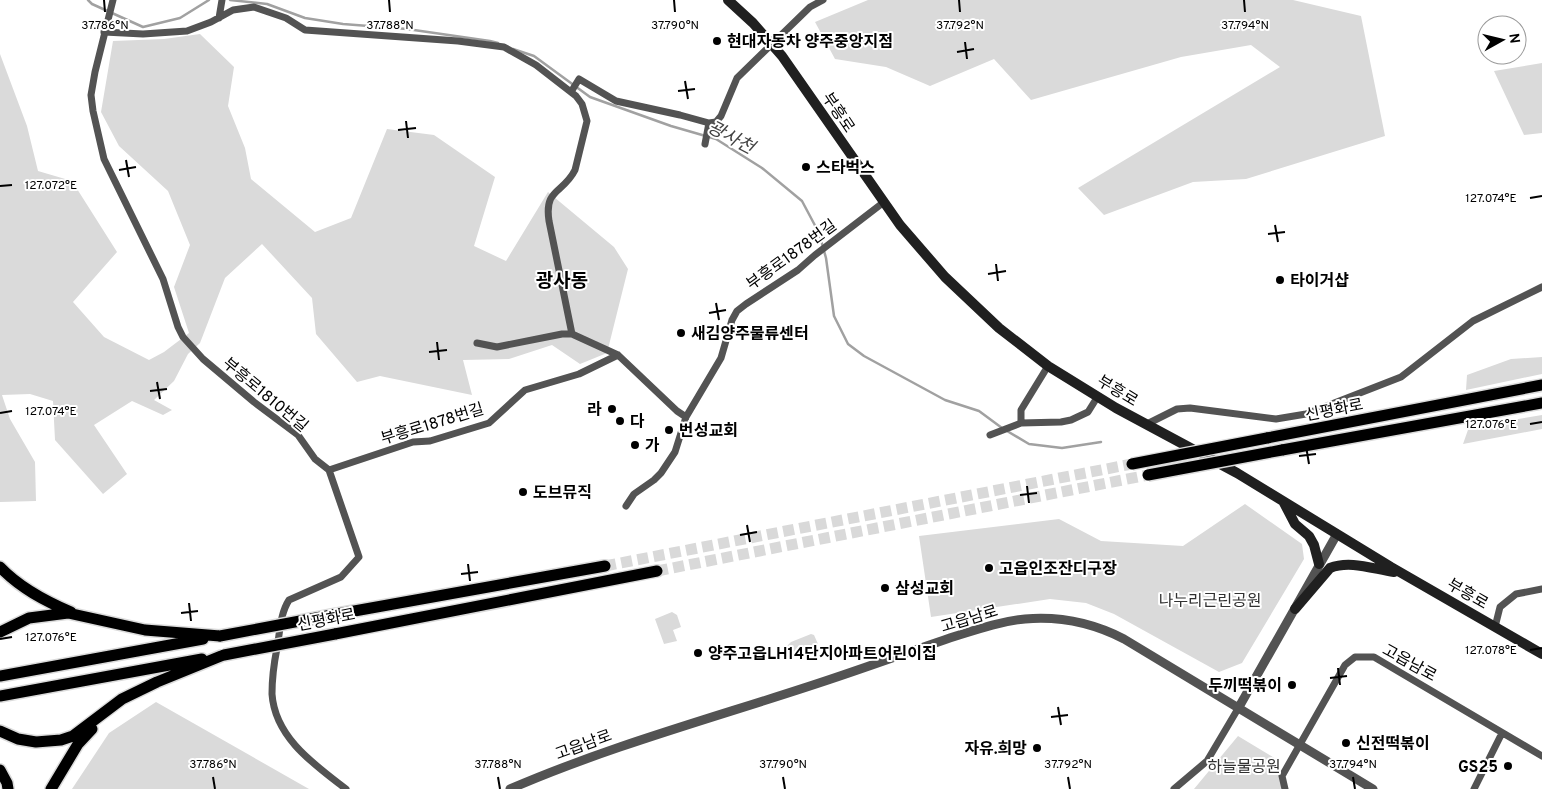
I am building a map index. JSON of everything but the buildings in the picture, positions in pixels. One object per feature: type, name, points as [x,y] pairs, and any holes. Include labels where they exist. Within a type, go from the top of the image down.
[{"type":"highway","name":"신평화로","points":[[1132,464],[1542,385]]},
{"type":"highway","name":"신평화로","points":[[1148,475],[1542,403]]},
{"type":"highway","name":"신평화로","points":[[0,676],[605,566]]},
{"type":"highway","points":[[0,567],[42,600],[82,617]]},
{"type":"highway","name":"신평화로","points":[[0,696],[222,656],[657,571]]},
{"type":"highway","points":[[0,632],[29,618],[68,613],[145,630],[220,636]]},
{"type":"highway","points":[[0,731],[18,739],[36,742],[62,740],[73,736],[122,699],[157,682],[222,656]]},
{"type":"highway","points":[[51,789],[78,744],[114,706]]},
{"type":"highway","points":[[0,770],[7,782],[8,789]]},
{"type":"main road","name":"부흥로","points":[[728,0],[753,23],[782,56],[900,225],[964,296],[999,328],[1048,366],[1283,500],[1337,534],[1542,654]]},
{"type":"main road","points":[[1283,500],[1295,524],[1309,536],[1314,545],[1319,564]]},
{"type":"main road","points":[[1295,609],[1330,568],[1337,565],[1352,563],[1365,567],[1401,572]]},
{"type":"street","name":"부흥로1810번길","points":[[112,0],[91,95],[93,111],[104,159],[163,279],[180,332],[203,359],[254,402],[298,435],[315,459],[329,470],[359,557],[341,577],[289,600],[284,608],[275,660],[272,695],[277,717],[290,740],[310,761],[346,789]]},
{"type":"street","points":[[220,16],[222,0]]},
{"type":"street","points":[[572,92],[578,80],[616,101],[709,123],[716,122],[721,116],[737,78],[810,7],[823,0]]},
{"type":"street","points":[[104,32],[143,34],[187,31],[233,10],[254,7],[286,18],[305,30],[458,41],[504,47],[536,65],[572,92],[582,104],[587,121],[576,170],[550,199],[548,206],[549,221],[572,334]]},
{"type":"street","points":[[705,143],[709,123]]},
{"type":"street","name":"부흥로1878번길","points":[[626,506],[634,494],[654,480],[669,462],[680,439],[686,416],[721,358],[732,320],[737,311],[798,270],[884,202]]},
{"type":"street","points":[[1147,424],[1177,409],[1190,408],[1276,419],[1306,414],[1401,377],[1473,321],[1542,287]]},
{"type":"street","points":[[477,343],[497,346],[562,334],[572,334],[618,355],[677,411],[686,416]]},
{"type":"street","name":"부흥로1878번길","points":[[329,470],[413,442],[430,441],[489,423],[525,390],[579,374],[618,355]]},
{"type":"street","points":[[1021,423],[1021,410],[1048,366]]},
{"type":"street","points":[[990,435],[1021,423],[1071,420],[1088,412],[1098,396]]},
{"type":"street","points":[[1174,789],[1207,761],[1337,534]]},
{"type":"street","points":[[1495,627],[1500,607],[1516,594],[1542,589]]},
{"type":"street","name":"고읍남로","points":[[510,789],[593,755],[796,691],[982,628],[1024,619],[1065,619],[1108,631],[1239,707],[1373,789]]},
{"type":"street","name":"고읍남로","points":[[1285,789],[1282,776],[1345,664],[1355,658],[1374,657],[1542,756]]},
{"type":"street","points":[[1474,789],[1502,733]]},
{"type":"green space","points":[[868,0],[1293,0],[1361,16],[1385,136],[1246,179],[1193,182],[1104,215],[1078,188],[1280,67],[1251,45],[1181,57],[1031,100],[994,59],[930,86],[886,67],[835,59],[815,22]]},
{"type":"green space","points":[[200,34],[234,67],[228,106],[245,148],[251,179],[315,232],[351,218],[387,129],[434,135],[495,177],[474,246],[506,261],[548,192],[614,247],[628,269],[607,353],[580,364],[552,345],[509,359],[463,360],[472,395],[380,376],[357,382],[316,334],[312,298],[262,244],[225,278],[200,343],[188,354],[174,381],[154,400],[172,410],[163,415],[132,401],[94,425],[127,474],[103,494],[55,440],[53,401],[30,394],[2,395],[10,419],[35,462],[36,501],[0,502],[0,54],[27,126],[38,171],[72,181],[117,252],[73,302],[104,337],[149,360],[164,352],[189,333],[174,287],[190,245],[168,191],[119,146],[101,112],[113,41],[164,39]]},
{"type":"green space","points":[[1542,63],[1542,133],[1524,135],[1494,71]]},
{"type":"green space","points":[[1542,357],[1542,374],[1466,390],[1467,375],[1511,359]]},
{"type":"green space","points":[[1542,415],[1542,429],[1463,444],[1469,427]]},
{"type":"green space","name":"나누리근린공원","points":[[1245,504],[1302,544],[1304,559],[1242,663],[1219,672],[1114,614],[1086,603],[1050,599],[931,617],[919,536],[1059,519],[1101,541],[1183,546]]},
{"type":"green space","points":[[672,612],[677,615],[681,627],[673,630],[677,641],[664,644],[655,619]]},
{"type":"green space","points":[[811,634],[814,635],[818,644],[795,652],[788,651],[787,646],[791,642]]},
{"type":"green space","points":[[156,702],[309,789],[72,789],[109,733]]},
{"type":"green space","name":"하늘물공원","points":[[1238,736],[1276,759],[1282,789],[1194,789]]},
{"type":"waterway","name":"광사천","points":[[88,0],[92,4],[143,27],[180,18],[209,0]]},
{"type":"waterway","name":"광사천","points":[[230,0],[267,4],[305,18],[343,24],[407,29],[498,43]]},
{"type":"waterway","name":"광사천","points":[[513,49],[534,56],[590,97],[671,126],[716,139],[762,168],[802,201],[819,233],[826,258],[834,316],[848,344],[864,356],[945,400],[979,411],[1002,428]]},
{"type":"waterway","name":"광사천","points":[[1007,431],[1029,444],[1062,448],[1101,442]]},
{"type":"tunnel","points":[[605,566],[1132,464]]},
{"type":"tunnel","points":[[657,571],[1148,475]]},
{"type":"place","name":"현대자동차 양주중앙지점","points":[[717,41]]},
{"type":"place","name":"스타벅스","points":[[806,167]]},
{"type":"place","name":"타이거샵","points":[[1280,280]]},
{"type":"place","name":"새김양주물류센터","points":[[681,333]]},
{"type":"place","name":"라","points":[[612,409]]},
{"type":"place","name":"다","points":[[620,421]]},
{"type":"place","name":"번성교회","points":[[669,430]]},
{"type":"place","name":"가","points":[[635,445]]},
{"type":"place","name":"도브뮤직","points":[[523,492]]},
{"type":"place","name":"고읍인조잔디구장","points":[[989,568]]},
{"type":"place","name":"삼성교회","points":[[885,588]]},
{"type":"place","name":"양주고읍LH14단지아파트어린이집","points":[[698,653]]},
{"type":"place","name":"두끼떡볶이","points":[[1292,685]]},
{"type":"place","name":"신전떡볶이","points":[[1346,743]]},
{"type":"place","name":"자유.희망","points":[[1037,748]]},
{"type":"place","name":"GS25","points":[[1508,766]]},
{"type":"district","name":"광사동","points":[[562,280]]}]
